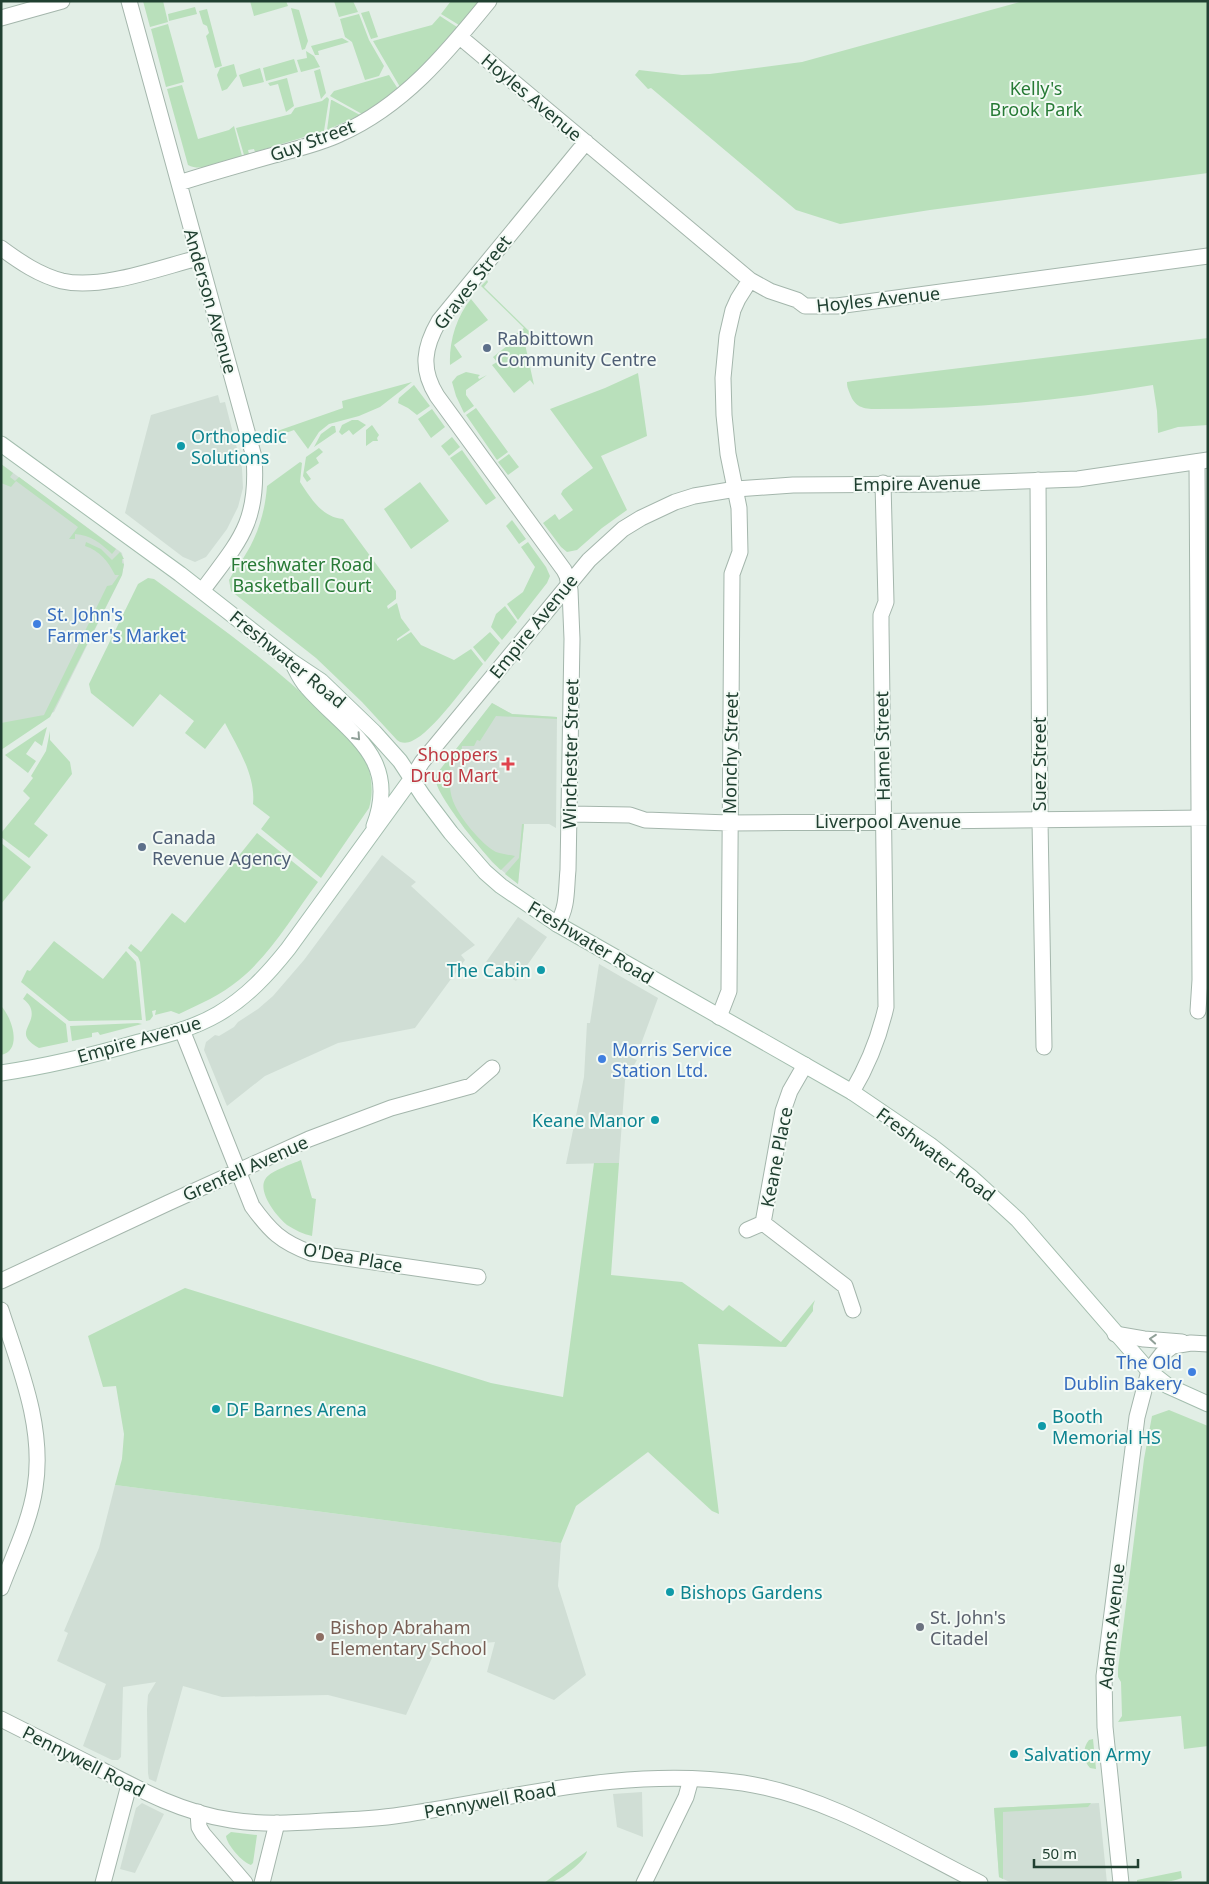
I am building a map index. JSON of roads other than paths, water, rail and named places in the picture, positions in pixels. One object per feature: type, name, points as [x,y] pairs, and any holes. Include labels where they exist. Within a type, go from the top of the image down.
[{"type":"street","points":[[1,18],[62,1]]},
{"type":"street","name":"Anderson Avenue","points":[[129,1],[254,457],[254,497],[246,528],[236,545],[202,591]]},
{"type":"street","name":"Guy Street","points":[[179,182],[316,143],[362,123],[379,113],[416,84],[460,37],[490,1]]},
{"type":"street","name":"Hoyles Avenue","points":[[460,37],[750,280],[770,291],[797,300],[805,306],[829,307],[1208,256]]},
{"type":"street","name":"Graves Street","points":[[569,583],[564,570],[436,396],[427,375],[425,359],[430,335],[438,321],[586,142]]},
{"type":"street","points":[[1,248],[30,268],[47,276],[63,281],[82,283],[107,281],[198,258]]},
{"type":"street","name":"Monchy Street","points":[[719,1017],[728,991],[732,574],[740,552],[739,508],[728,454],[724,415],[724,356],[733,310],[750,280]]},
{"type":"street","name":"Freshwater Road","points":[[1,444],[202,591],[291,661],[321,681],[400,761],[423,796],[485,872],[513,895],[557,924],[852,1092],[930,1145],[999,1201],[1149,1371],[1168,1386],[1208,1404]]},
{"type":"street","points":[[1198,1011],[1203,818],[1202,461]]},
{"type":"street","name":"Empire Avenue","points":[[1,1073],[92,1055],[182,1030],[200,1024],[219,1013],[251,990],[264,978],[288,949],[372,835],[422,762],[569,583],[610,539],[641,518],[665,506],[694,496],[736,489],[793,485],[939,484],[1038,480],[1100,476],[1202,461]]},
{"type":"street","name":"Suez Street","points":[[1038,480],[1040,821],[1044,1047]]},
{"type":"street","name":"Hamel Street","points":[[852,1092],[876,1045],[886,1007],[881,615],[886,602],[883,483]]},
{"type":"street","name":"Winchester Street","points":[[557,924],[565,906],[569,814],[572,639],[569,583]]},
{"type":"street","points":[[291,661],[306,686],[350,730],[373,757],[381,783],[381,794],[378,816],[372,835]]},
{"type":"street","name":"Liverpool Avenue","points":[[569,814],[630,815],[645,820],[729,823],[1203,818]]},
{"type":"street","name":"O'Dea Place","points":[[182,1030],[252,1206],[266,1226],[296,1247],[327,1255],[478,1277]]},
{"type":"street","name":"Keane Place","points":[[763,1223],[783,1111],[790,1091],[805,1065]]},
{"type":"street","name":"Grenfell Avenue","points":[[1,1282],[168,1202],[308,1139],[365,1116],[471,1086],[492,1068]]},
{"type":"street","name":"Keane Place","points":[[747,1230],[763,1223]]},
{"type":"street","name":"Keane Place","points":[[763,1223],[845,1286],[853,1310]]},
{"type":"street","points":[[1,1310],[27,1392],[36,1439],[37,1457],[36,1487],[32,1504],[1,1588]]},
{"type":"street","points":[[1116,1334],[1208,1344]]},
{"type":"street","points":[[1149,1371],[1162,1354],[1173,1346],[1191,1343]]},
{"type":"street","name":"Adams Avenue","points":[[1122,1883],[1105,1727],[1104,1676],[1136,1417],[1149,1371]]},
{"type":"street","name":"Pennywell Road","points":[[1,1719],[129,1785],[198,1812],[232,1821],[277,1824],[400,1815],[523,1793],[614,1780],[648,1778],[743,1783],[784,1792],[818,1803],[980,1883]]},
{"type":"street","points":[[644,1883],[686,1797],[691,1779]]},
{"type":"street","points":[[103,1883],[129,1785]]},
{"type":"street","points":[[198,1812],[199,1827],[203,1834],[245,1883]]},
{"type":"street","points":[[262,1883],[277,1824]]},
{"type":"place","name":"Rabbittown Community Centre","points":[[487,348]]},
{"type":"place","name":"Orthopedic Solutions","points":[[181,446]]},
{"type":"place","name":"St. John's Farmer's Market","points":[[37,624]]},
{"type":"place","name":"Shoppers Drug Mart","points":[[508,764]]},
{"type":"place","name":"Canada Revenue Agency","points":[[142,847]]},
{"type":"place","name":"The Cabin","points":[[541,970]]},
{"type":"place","name":"Morris Service Station Ltd.","points":[[602,1059]]},
{"type":"place","name":"Keane Manor","points":[[655,1120]]},
{"type":"place","name":"The Old Dublin Bakery","points":[[1192,1372]]},
{"type":"place","name":"DF Barnes Arena","points":[[216,1409]]},
{"type":"place","name":"Booth Memorial HS","points":[[1042,1426]]},
{"type":"place","name":"Bishops Gardens","points":[[670,1592]]},
{"type":"place","name":"St. John's Citadel","points":[[920,1627]]},
{"type":"place","name":"Bishop Abraham Elementary School","points":[[320,1637]]},
{"type":"place","name":"Salvation Army","points":[[1014,1754]]},
{"type":"park label","name":"Kelly's Brook Park","points":[[1036,98]]},
{"type":"park label","name":"Freshwater Road Basketball Court","points":[[302,574]]}]
